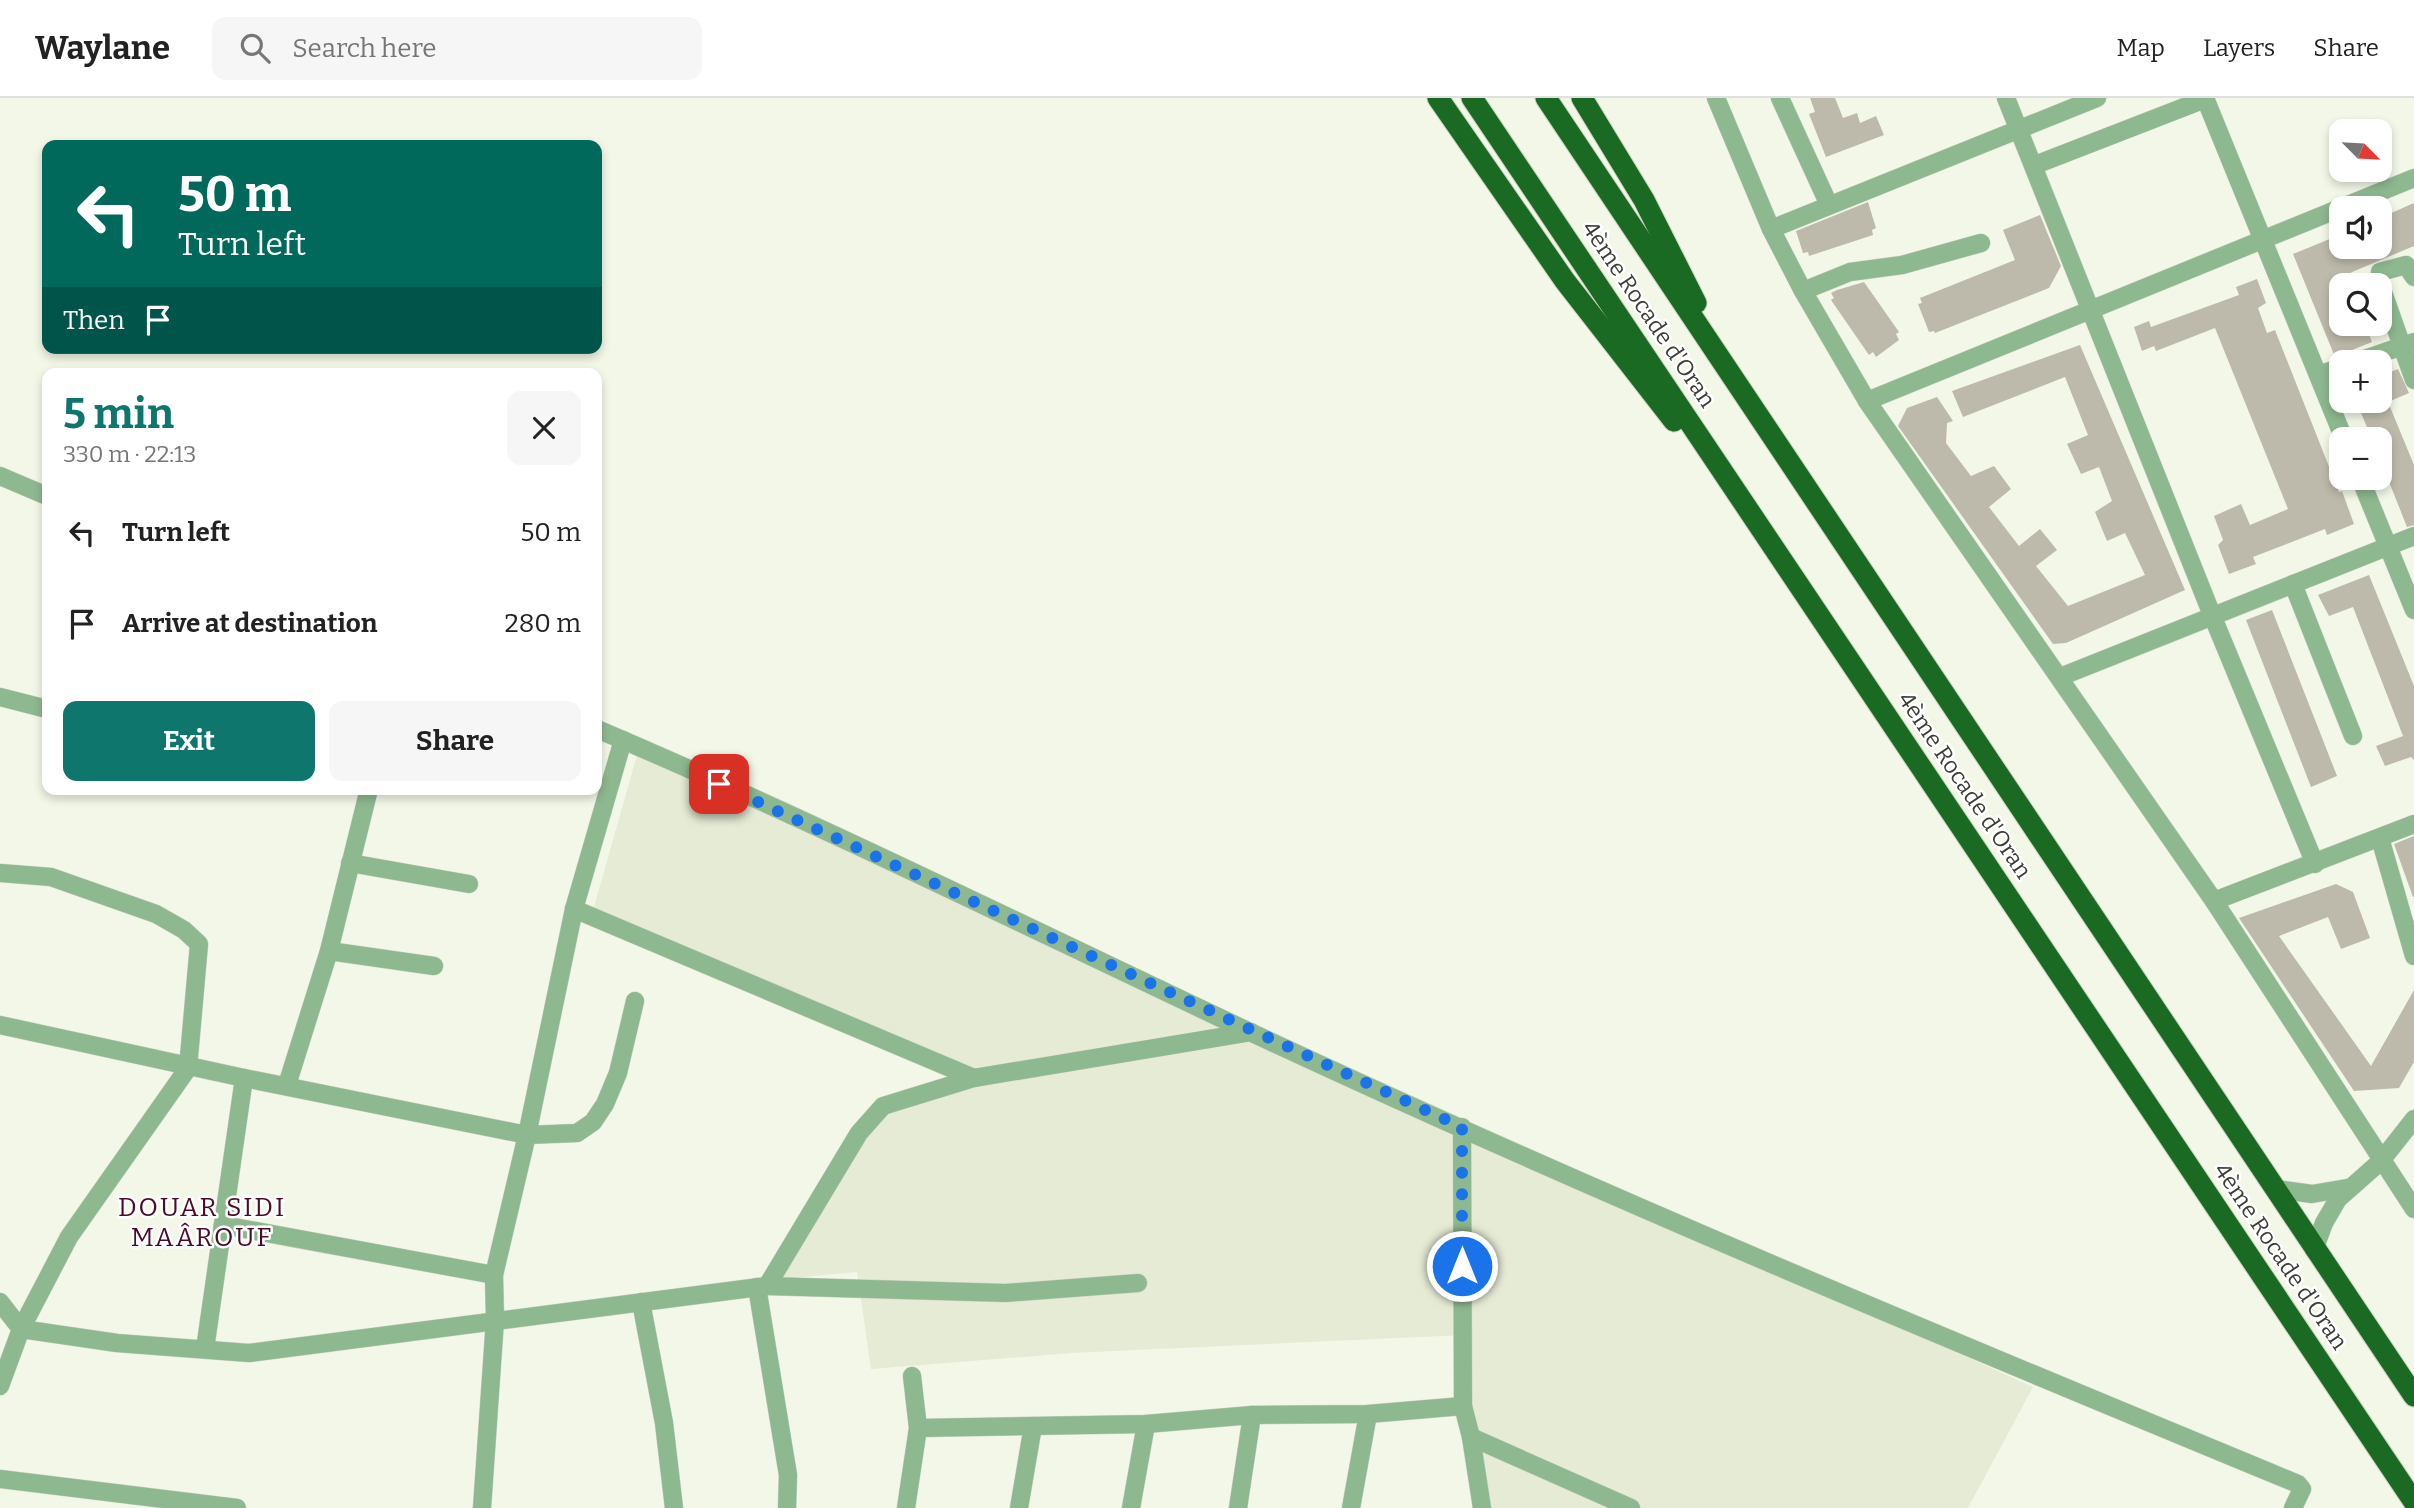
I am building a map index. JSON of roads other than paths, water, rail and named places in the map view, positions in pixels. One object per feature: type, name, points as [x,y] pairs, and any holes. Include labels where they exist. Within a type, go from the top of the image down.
[{"type":"highway","points":[[1438,98],[1565,281],[1664,409],[1750,508]]},
{"type":"highway","name":"4ème Rocade d'Oran","points":[[1472,98],[1750,508],[2414,1502]]},
{"type":"highway","name":"4ème Rocade d'Oran","points":[[1546,98],[1731,370],[2277,1189],[2314,1250],[2414,1396]]},
{"type":"highway","points":[[1582,98],[1644,200],[1731,370]]},
{"type":"street","points":[[1717,98],[1771,229],[1803,291],[1867,401],[2214,901],[2414,1209]]},
{"type":"street","points":[[1780,98],[1829,205]]},
{"type":"street","points":[[2006,98],[2035,165],[2211,615],[2315,864]]},
{"type":"street","points":[[1771,229],[2096,98]]},
{"type":"street","points":[[2035,165],[2205,99],[2339,427]]},
{"type":"street","points":[[1867,401],[2414,178]]},
{"type":"street","points":[[1803,291],[1850,272],[1902,265],[1981,243]]},
{"type":"street","points":[[2414,277],[2406,265],[2380,272],[2379,281],[2408,344],[2414,380]]},
{"type":"street","points":[[2391,350],[2408,344]]},
{"type":"street","points":[[2319,375],[2329,372]]},
{"type":"street","points":[[0,476],[42,494]]},
{"type":"street","points":[[2365,490],[2414,610]]},
{"type":"street","points":[[2060,677],[2414,536]]},
{"type":"street","points":[[2292,584],[2353,736]]},
{"type":"street","points":[[0,697],[42,708]]},
{"type":"street","points":[[602,731],[982,903],[1251,1032],[1462,1127],[2008,1364],[2298,1484],[2302,1489],[2293,1508]]},
{"type":"street","points":[[482,1508],[495,1320],[494,1275],[527,1135],[574,909],[623,740]]},
{"type":"street","points":[[287,1085],[329,951],[350,863],[362,795]]},
{"type":"street","points":[[2214,901],[2414,824]]},
{"type":"street","points":[[2380,838],[2414,956]]},
{"type":"street","points":[[350,863],[469,884]]},
{"type":"street","points":[[0,873],[51,877],[156,914],[184,930],[199,944],[188,1068],[69,1237],[21,1329],[0,1386]]},
{"type":"street","points":[[574,909],[974,1078]]},
{"type":"street","points":[[329,951],[434,966]]},
{"type":"street","points":[[0,1025],[188,1068],[287,1085],[527,1135],[577,1133],[593,1122],[605,1104],[618,1073],[635,1001]]},
{"type":"street","points":[[787,1508],[788,1475],[762,1287],[859,1133],[883,1106],[974,1078],[1251,1032]]},
{"type":"street","points":[[205,1349],[244,1078]]},
{"type":"street","points":[[2314,1250],[2327,1217],[2347,1188],[2381,1161],[2414,1119]]},
{"type":"street","points":[[1462,1127],[1463,1406],[1471,1437],[1482,1508]]},
{"type":"street","points":[[2277,1189],[2312,1194],[2347,1188]]},
{"type":"street","points":[[223,1225],[494,1275]]},
{"type":"street","points":[[0,1302],[21,1329],[117,1343],[249,1353],[762,1287],[1006,1293],[1139,1283]]},
{"type":"street","points":[[641,1302],[664,1423],[674,1508]]},
{"type":"street","points":[[906,1508],[918,1428],[912,1376]]},
{"type":"street","points":[[918,1428],[1146,1423],[1252,1415],[1368,1414],[1463,1406]]},
{"type":"street","points":[[1351,1508],[1368,1414]]},
{"type":"street","points":[[1238,1508],[1252,1415]]},
{"type":"street","points":[[1131,1508],[1146,1423]]},
{"type":"street","points":[[1019,1508],[1033,1426]]},
{"type":"street","points":[[1471,1437],[1626,1507]]},
{"type":"street","points":[[0,1479],[237,1508]]},
{"type":"district","name":"DOUAR SIDI MAÂROUF","points":[[202,1222]]}]
